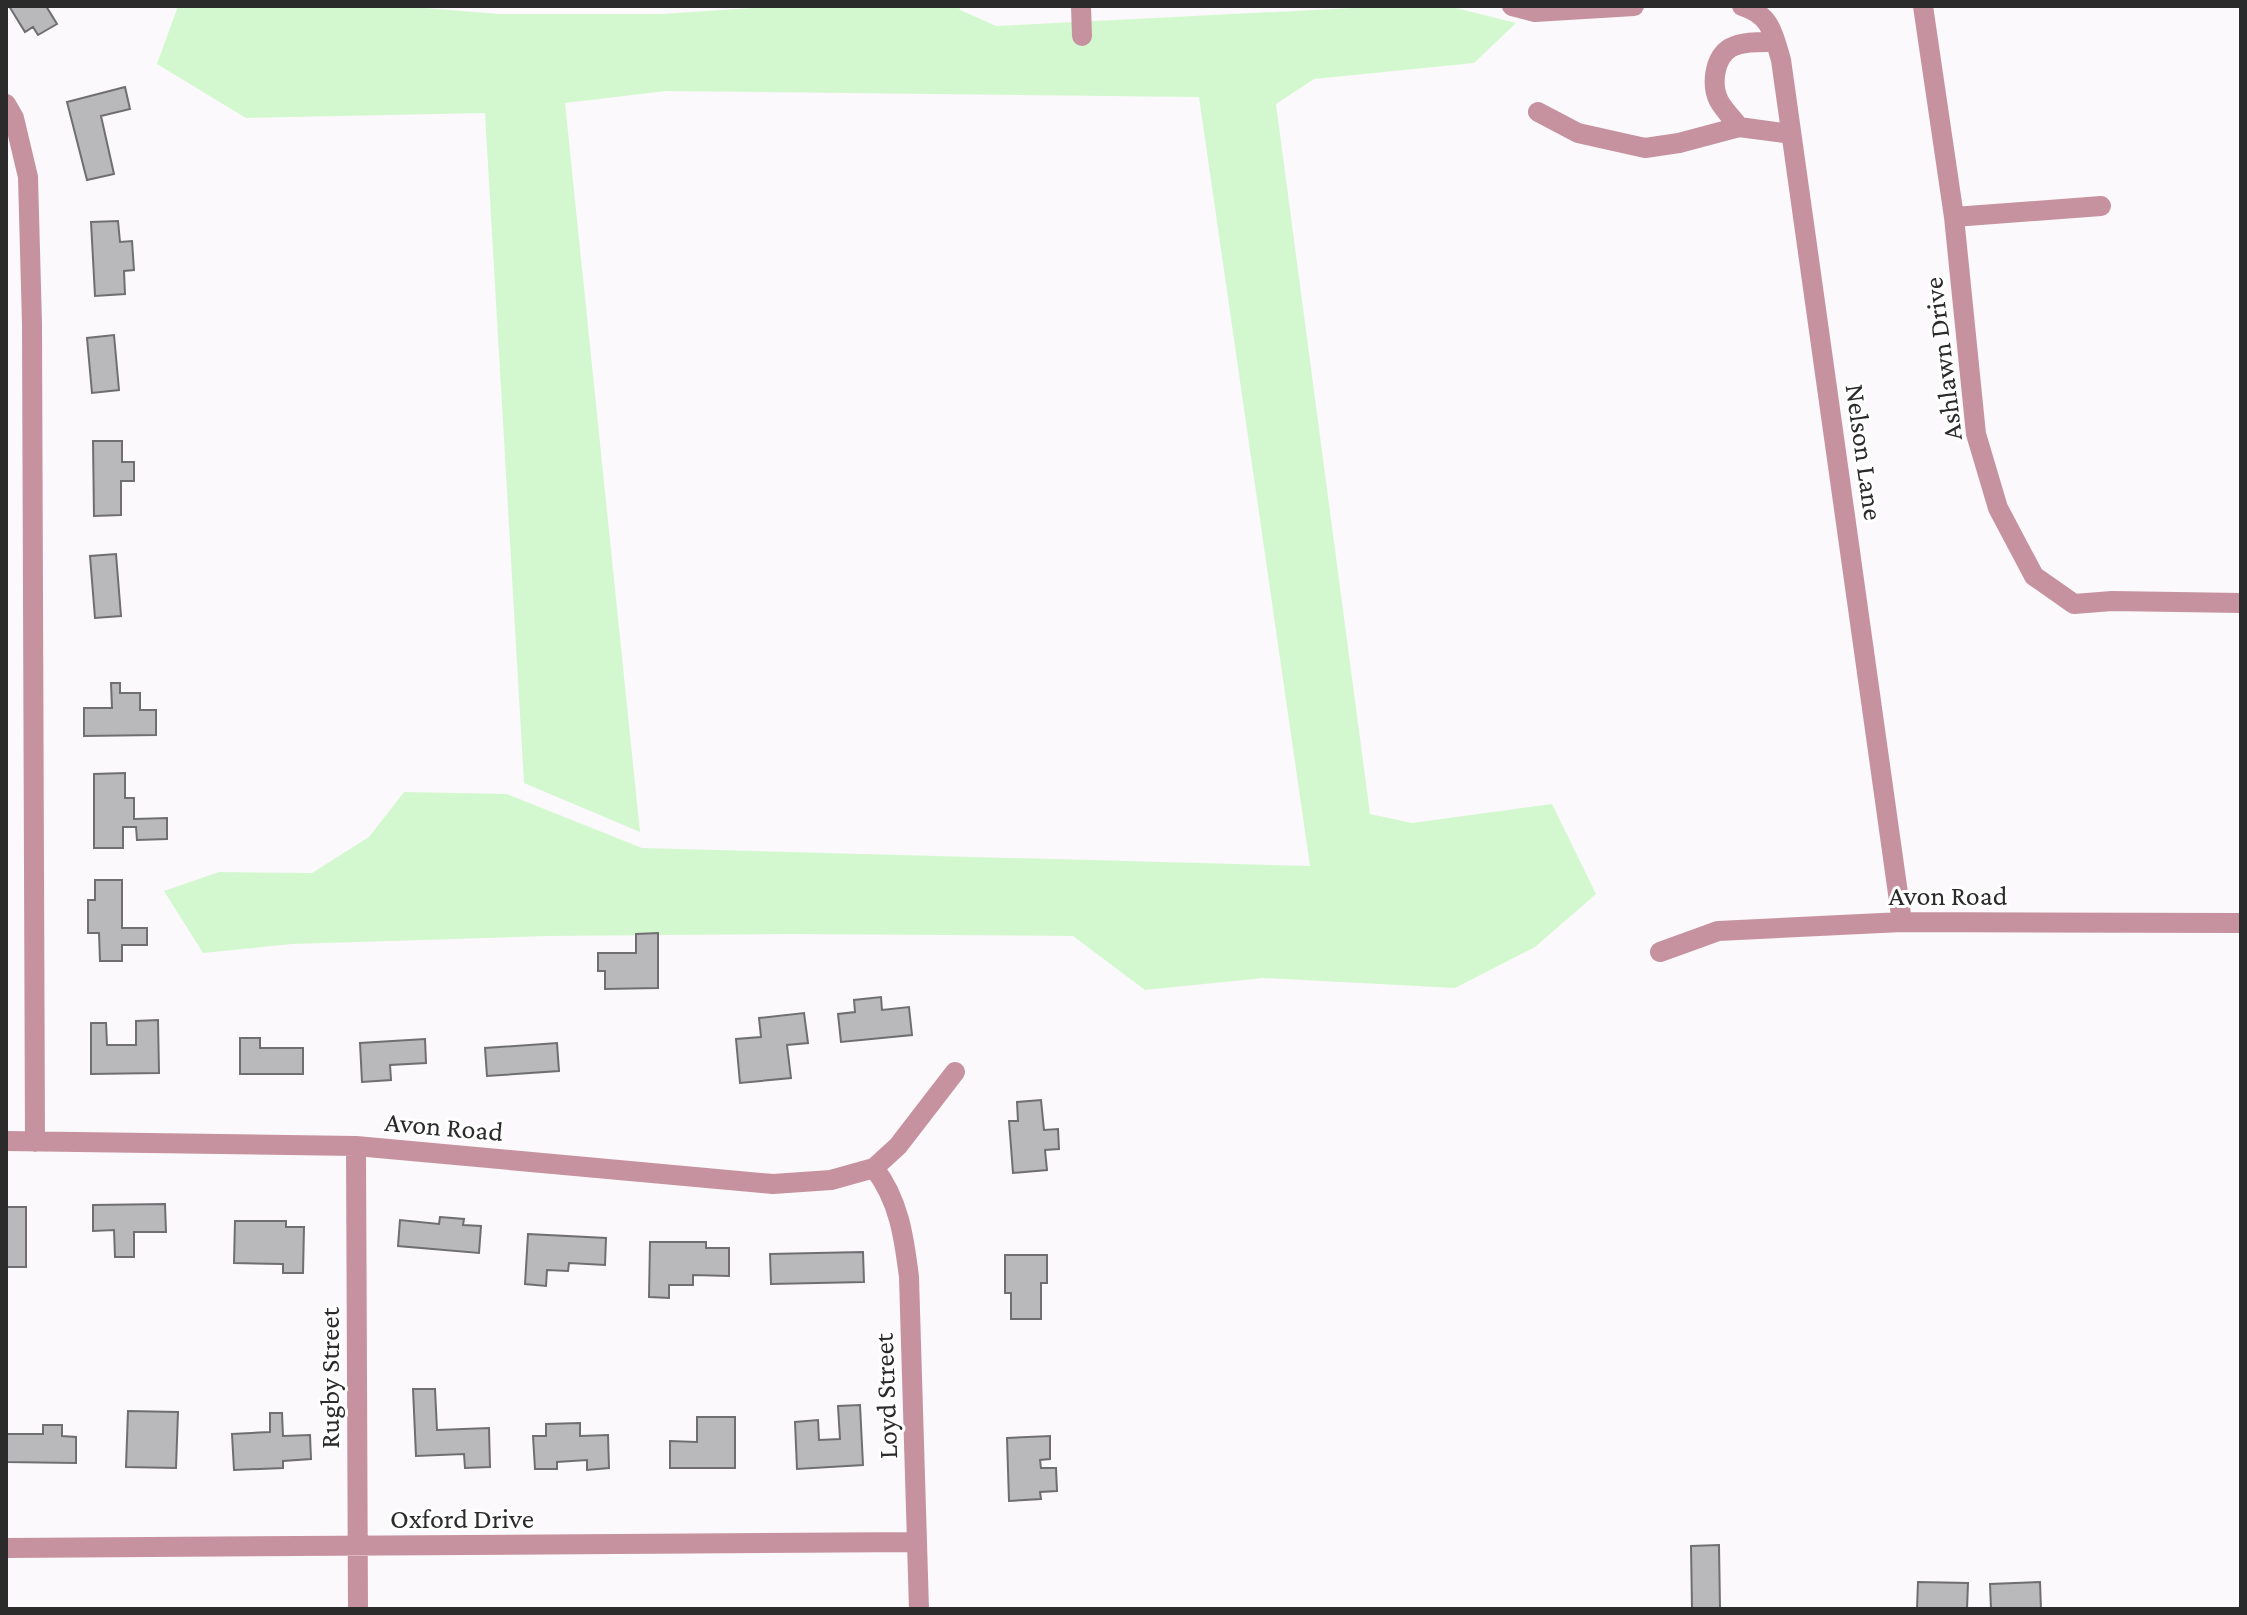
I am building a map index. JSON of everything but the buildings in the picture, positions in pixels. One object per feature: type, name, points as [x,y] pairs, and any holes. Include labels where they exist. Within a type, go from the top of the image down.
[{"type":"street","points":[[1081,6],[1082,36]]},
{"type":"street","points":[[1512,6],[1535,12],[1634,6]]},
{"type":"street","name":"Nelson Lane","points":[[1742,6],[1757,11],[1767,21],[1781,60],[1902,922]]},
{"type":"street","name":"Ashlawn Drive","points":[[1923,6],[1954,217],[1976,434],[1998,508],[2034,576],[2074,604],[2112,601],[2241,603]]},
{"type":"street","points":[[1739,127],[1719,101],[1714,79],[1718,61],[1729,48],[1751,42],[1775,42]]},
{"type":"street","points":[[6,104],[14,118],[28,177],[32,310],[35,1142]]},
{"type":"street","points":[[1538,112],[1578,133],[1645,148],[1679,143],[1739,127],[1791,134]]},
{"type":"street","points":[[1954,217],[2101,206]]},
{"type":"street","name":"Avon Road","points":[[1660,952],[1718,931],[1902,922],[2241,923]]},
{"type":"street","name":"Avon Road","points":[[6,1141],[356,1146],[773,1184],[831,1180],[874,1168],[898,1146],[955,1072]]},
{"type":"street","name":"Rugby Street","points":[[356,1146],[358,1609]]},
{"type":"street","name":"Loyd Street","points":[[874,1168],[887,1185],[903,1228],[909,1277],[919,1609]]},
{"type":"street","name":"Oxford Drive","points":[[6,1548],[917,1542]]},
{"type":"green space","points":[[178,6],[400,6],[499,14],[661,14],[783,6],[959,6],[960,10],[996,26],[1392,6],[1448,6],[1516,23],[1474,63],[1314,79],[1276,104],[1370,814],[1412,823],[1552,804],[1596,894],[1535,947],[1455,988],[1263,978],[1145,990],[1073,936],[547,936],[292,944],[203,953],[164,891],[219,872],[312,873],[369,837],[404,792],[507,794],[642,848],[1310,866],[1199,97],[666,91],[565,103],[640,832],[524,783],[485,113],[246,118],[157,64]]}]
